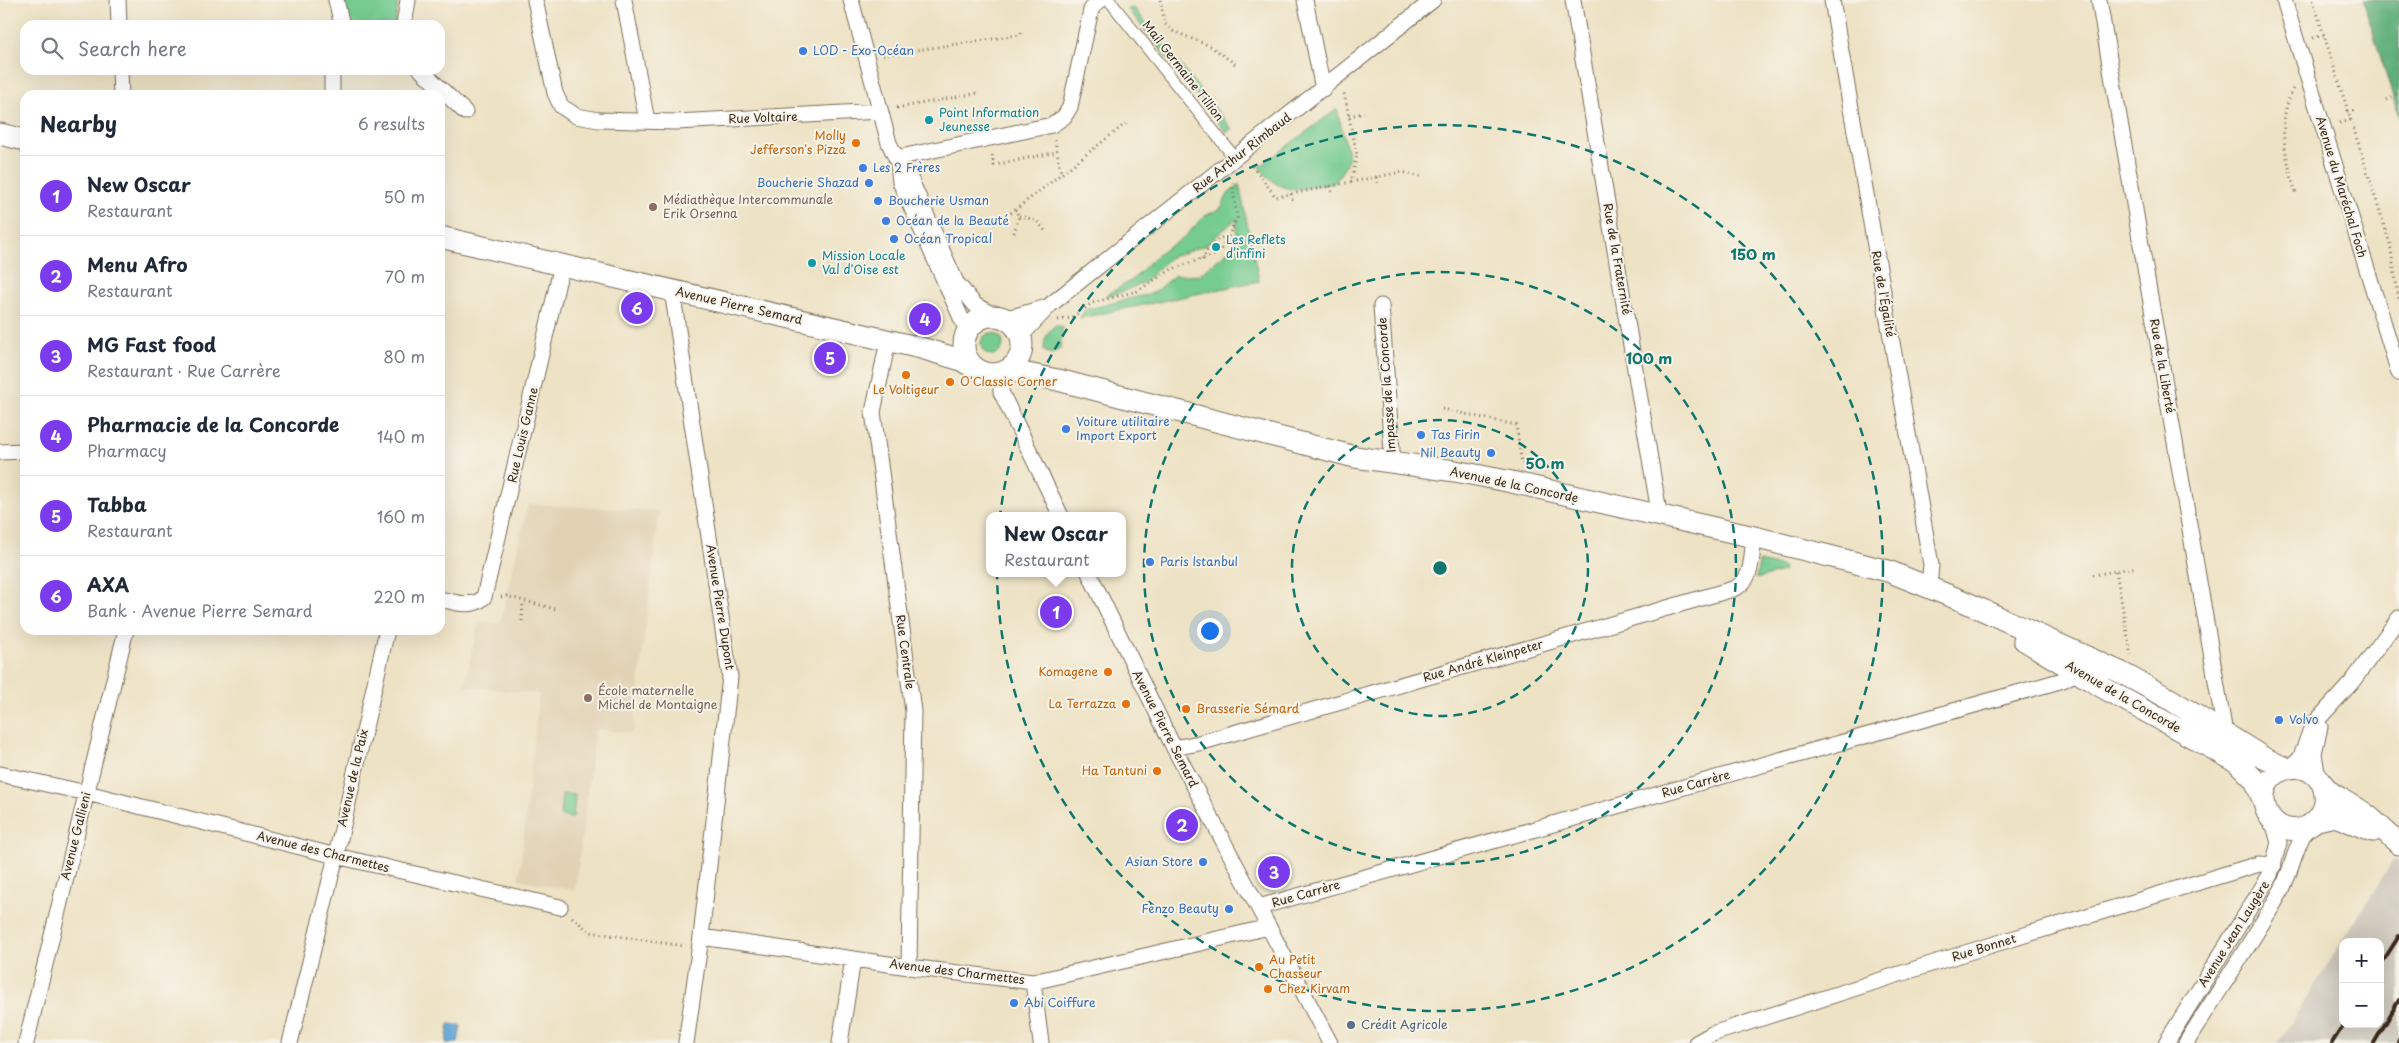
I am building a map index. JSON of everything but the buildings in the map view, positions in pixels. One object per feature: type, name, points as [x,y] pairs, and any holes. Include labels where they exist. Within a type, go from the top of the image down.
[{"type":"main road","points":[[0,134],[20,139]]},
{"type":"main road","name":"Avenue Pierre Semard","points":[[445,238],[921,348]]},
{"type":"main road","points":[[998,317],[1012,324],[1021,338],[1019,357],[1005,371],[988,374],[961,360],[921,348],[934,348],[950,344],[967,332],[980,319],[998,317]]},
{"type":"main road","points":[[967,332],[964,344],[965,354],[970,363],[978,370]]},
{"type":"main road","name":"Avenue de la Concorde","points":[[1021,338],[1030,362],[1058,380]]},
{"type":"main road","name":"Avenue de la Concorde","points":[[1005,371],[1058,380],[1266,436],[1355,457],[1393,464],[1454,471],[1507,482],[1868,565],[1966,602],[2131,678],[2264,758],[2289,768]]},
{"type":"main road","name":"Avenue de la Concorde","points":[[1966,602],[2077,672],[2237,762],[2255,780],[2268,812]]},
{"type":"main road","points":[[2289,768],[2305,769],[2332,794],[2368,816],[2399,844],[2335,816],[2291,829],[2283,827],[2268,812],[2264,796],[2269,781],[2275,775],[2289,768]]},
{"type":"main road","points":[[2312,823],[2325,805],[2325,790],[2320,781]]},
{"type":"street","points":[[118,0],[119,20]]},
{"type":"street","points":[[336,0],[341,20]]},
{"type":"street","points":[[405,20],[408,0]]},
{"type":"street","name":"Rue Voltaire","points":[[535,0],[555,93],[561,106],[576,116],[647,121],[880,111]]},
{"type":"street","points":[[624,0],[647,121]]},
{"type":"street","points":[[850,0],[888,143],[910,178],[962,292],[982,310],[998,317],[1015,316],[1050,305]]},
{"type":"street","points":[[1305,0],[1323,89]]},
{"type":"street","name":"Rue Arthur Rimbaud","points":[[1050,305],[1241,161],[1323,89],[1433,0]]},
{"type":"street","name":"Rue de la Fraternité","points":[[1573,0],[1660,518]]},
{"type":"street","name":"Rue de l'Égalité","points":[[1832,0],[1931,565],[1929,587]]},
{"type":"street","name":"Rue de la Liberté","points":[[2099,0],[2225,733]]},
{"type":"street","name":"Avenue du Maréchal Foch","points":[[2284,0],[2399,374]]},
{"type":"street","points":[[897,160],[1052,125],[1064,117],[1070,106],[1091,10],[1099,1]]},
{"type":"street","name":"Mail Germaine Tillion","points":[[1099,1],[1241,161]]},
{"type":"street","points":[[120,75],[120,90]]},
{"type":"street","points":[[332,75],[332,90]]},
{"type":"street","points":[[426,75],[442,90]]},
{"type":"street","points":[[445,93],[465,112]]},
{"type":"street","points":[[897,160],[900,182],[967,332]]},
{"type":"street","name":"Rue Louis Ganne","points":[[445,600],[470,604],[479,603],[484,597],[562,265]]},
{"type":"street","name":"Avenue Pierre Dupont","points":[[672,290],[730,677],[700,944],[686,1043]]},
{"type":"street","points":[[1021,338],[1050,305]]},
{"type":"street","name":"Impasse de la Concorde","points":[[1382,306],[1393,464]]},
{"type":"street","name":"Rue Centrale","points":[[888,341],[873,412],[913,710],[909,967]]},
{"type":"street","points":[[1005,371],[1001,376],[1001,392],[1059,512]]},
{"type":"street","points":[[0,452],[20,451]]},
{"type":"street","name":"Rue André Kleinpeter","points":[[1174,748],[1199,743],[1733,589],[1743,585],[1748,578],[1754,538]]},
{"type":"street","name":"Avenue Pierre Semard","points":[[1091,577],[1174,748],[1330,1043]]},
{"type":"street","points":[[2320,781],[2314,761],[2318,736],[2324,719],[2399,618]]},
{"type":"street","name":"Avenue Gallieni","points":[[26,1043],[125,635]]},
{"type":"street","name":"Avenue de la Paix","points":[[290,1043],[336,856],[386,635]]},
{"type":"street","name":"Rue Carrère","points":[[1258,907],[2063,680],[2077,672],[2092,668],[2117,680],[2131,678]]},
{"type":"street","points":[[2289,768],[2301,757],[2312,726],[2337,700]]},
{"type":"street","name":"Avenue des Charmettes","points":[[0,774],[86,793],[336,856],[560,907]]},
{"type":"street","name":"Avenue Jean Laugère","points":[[2166,1043],[2255,901],[2274,865],[2279,843],[2268,812]]},
{"type":"street","name":"Avenue Jean Laugère","points":[[2186,1043],[2280,893],[2292,866],[2302,834],[2312,823]]},
{"type":"street","name":"Rue Bonnet","points":[[1696,1043],[1712,1034],[1962,954],[2259,864],[2274,865]]},
{"type":"street","name":"Avenue des Charmettes","points":[[700,944],[853,959],[1033,982],[1268,927]]},
{"type":"street","points":[[840,1043],[853,959]]},
{"type":"street","points":[[1033,982],[1041,1043]]},
{"type":"path","points":[[1160,0],[1165,24],[1173,30],[1210,46],[1235,64]]},
{"type":"path","points":[[2313,0],[2390,244],[2399,301]]},
{"type":"path","points":[[864,57],[1019,35],[1022,32]]},
{"type":"path","points":[[2312,38],[2324,34]]},
{"type":"path","points":[[1341,75],[1356,155],[1351,182]]},
{"type":"path","points":[[2293,87],[2285,104],[2282,136],[2296,195]]},
{"type":"path","points":[[2388,100],[2399,92]]},
{"type":"path","points":[[880,111],[978,93]]},
{"type":"path","points":[[2348,111],[2354,110]]},
{"type":"path","points":[[1349,116],[1364,113]]},
{"type":"path","points":[[2337,124],[2351,120]]},
{"type":"path","points":[[994,224],[1015,210],[1129,121]]},
{"type":"path","points":[[1052,125],[1061,173]]},
{"type":"path","points":[[988,138],[994,165],[1057,152]]},
{"type":"path","points":[[1035,320],[1066,320],[1076,315],[1087,305],[1137,291],[1172,269],[1201,261],[1214,255],[1223,247],[1237,218],[1232,180],[1241,161],[1267,183],[1276,197],[1402,172],[1422,177]]},
{"type":"path","points":[[1376,177],[1378,186]]},
{"type":"path","points":[[1330,186],[1332,195]]},
{"type":"path","points":[[1291,194],[1293,202]]},
{"type":"path","points":[[1015,210],[1019,216],[1036,220],[1047,233]]},
{"type":"path","points":[[1014,234],[1019,216]]},
{"type":"path","points":[[1201,261],[1210,245],[1216,240],[1229,236]]},
{"type":"path","points":[[1442,409],[1516,425],[1523,470]]},
{"type":"path","points":[[2093,575],[2137,567]]},
{"type":"path","points":[[2116,571],[2132,665],[2131,678]]},
{"type":"path","points":[[496,598],[506,596],[555,609]]},
{"type":"path","points":[[522,621],[523,601]]},
{"type":"path","points":[[560,907],[590,932],[692,947],[700,944]]},
{"type":"shaded area","name":"École maternelle Michel de Montaigne","points":[[528,504],[659,511],[633,733],[595,729],[575,891],[519,879],[539,694],[464,686],[479,621],[500,624]]},
{"type":"shaded area","points":[[2394,859],[2399,863],[2399,1043],[2278,1043],[2339,946],[2339,1028],[2384,1028],[2384,938],[2344,938]]},
{"type":"green space","points":[[343,0],[398,0],[396,20],[348,20]]},
{"type":"green space","points":[[2363,0],[2399,0],[2399,117]]},
{"type":"green space","points":[[1134,8],[1232,129],[1226,132],[1128,9]]},
{"type":"green space","points":[[1337,109],[1349,158],[1336,182],[1293,189],[1276,184],[1259,167]]},
{"type":"green space","points":[[1239,184],[1259,281],[1080,318],[1085,310],[1153,293],[1175,275],[1199,275],[1237,244],[1236,219],[1206,245],[1169,258],[1145,282],[1119,293],[1105,296],[1132,280],[1159,253],[1182,239],[1205,216],[1221,208],[1228,194]]},
{"type":"green space","points":[[1055,325],[1063,327],[1060,349],[1052,354],[1044,351],[1044,343],[1046,336]]},
{"type":"green space","points":[[992,333],[1000,336],[1003,344],[1000,352],[992,355],[984,352],[981,344],[984,336]]},
{"type":"green space","points":[[1759,562],[1784,567],[1783,572],[1756,579]]},
{"type":"green space","points":[[562,794],[575,795],[573,818],[560,816]]},
{"type":"water","points":[[449,1024],[461,1025],[458,1043],[446,1043]]},
{"type":"railway","points":[[2384,960],[2399,936]]},
{"type":"railway","points":[[2374,1043],[2399,1000]]},
{"type":"railway","points":[[2332,1043],[2341,1028]]},
{"type":"place","name":"LOD - Exo-Océan","points":[[803,51]]},
{"type":"place","name":"Point Information Jeunesse","points":[[929,120]]},
{"type":"place","name":"Molly Jefferson's Pizza","points":[[856,143]]},
{"type":"place","name":"Les 2 Frères","points":[[863,168]]},
{"type":"place","name":"Boucherie Shazad","points":[[869,183]]},
{"type":"place","name":"Boucherie Usman","points":[[878,201]]},
{"type":"place","name":"Médiathèque Intercommunale Erik Orsenna","points":[[653,207]]},
{"type":"place","name":"Océan de la Beauté","points":[[886,221]]},
{"type":"place","name":"Océan Tropical","points":[[894,239]]},
{"type":"place","name":"Les Reflets d’infini","points":[[1216,247]]},
{"type":"place","name":"Mission Locale Val d'Oise est","points":[[812,263]]},
{"type":"place","name":"AXA","points":[[637,308]]},
{"type":"place","name":"Pharmacie de la Concorde","points":[[925,319]]},
{"type":"place","name":"Tabba","points":[[830,358]]},
{"type":"place","name":"Le Voltigeur","points":[[906,375]]},
{"type":"place","name":"O'Classic Corner","points":[[950,382]]},
{"type":"place","name":"Voiture utilitaire Import Export","points":[[1066,429]]},
{"type":"place","name":"Tas Firin","points":[[1421,435]]},
{"type":"place","name":"Nil Beauty","points":[[1491,453]]},
{"type":"place","name":"Paris Istanbul","points":[[1150,562]]},
{"type":"place","name":"New Oscar","points":[[1056,612]]},
{"type":"place","name":"Komagene","points":[[1108,672]]},
{"type":"place","name":"École maternelle Michel de Montaigne","points":[[588,698]]},
{"type":"place","name":"La Terrazza","points":[[1126,704]]},
{"type":"place","name":"Brasserie Sémard","points":[[1186,709]]},
{"type":"place","name":"Volvo","points":[[2279,720]]},
{"type":"place","name":"Ha Tantuni","points":[[1157,771]]},
{"type":"place","name":"Menu Afro","points":[[1182,825]]},
{"type":"place","name":"Asian Store","points":[[1203,862]]},
{"type":"place","name":"MG Fast food","points":[[1274,872]]},
{"type":"place","name":"Fenzo Beauty","points":[[1229,909]]},
{"type":"place","name":"Au Petit Chasseur","points":[[1259,967]]},
{"type":"place","name":"Chez Kirvam","points":[[1268,989]]},
{"type":"place","name":"Abi Coiffure","points":[[1014,1003]]},
{"type":"place","name":"Crédit Agricole","points":[[1351,1025]]}]
